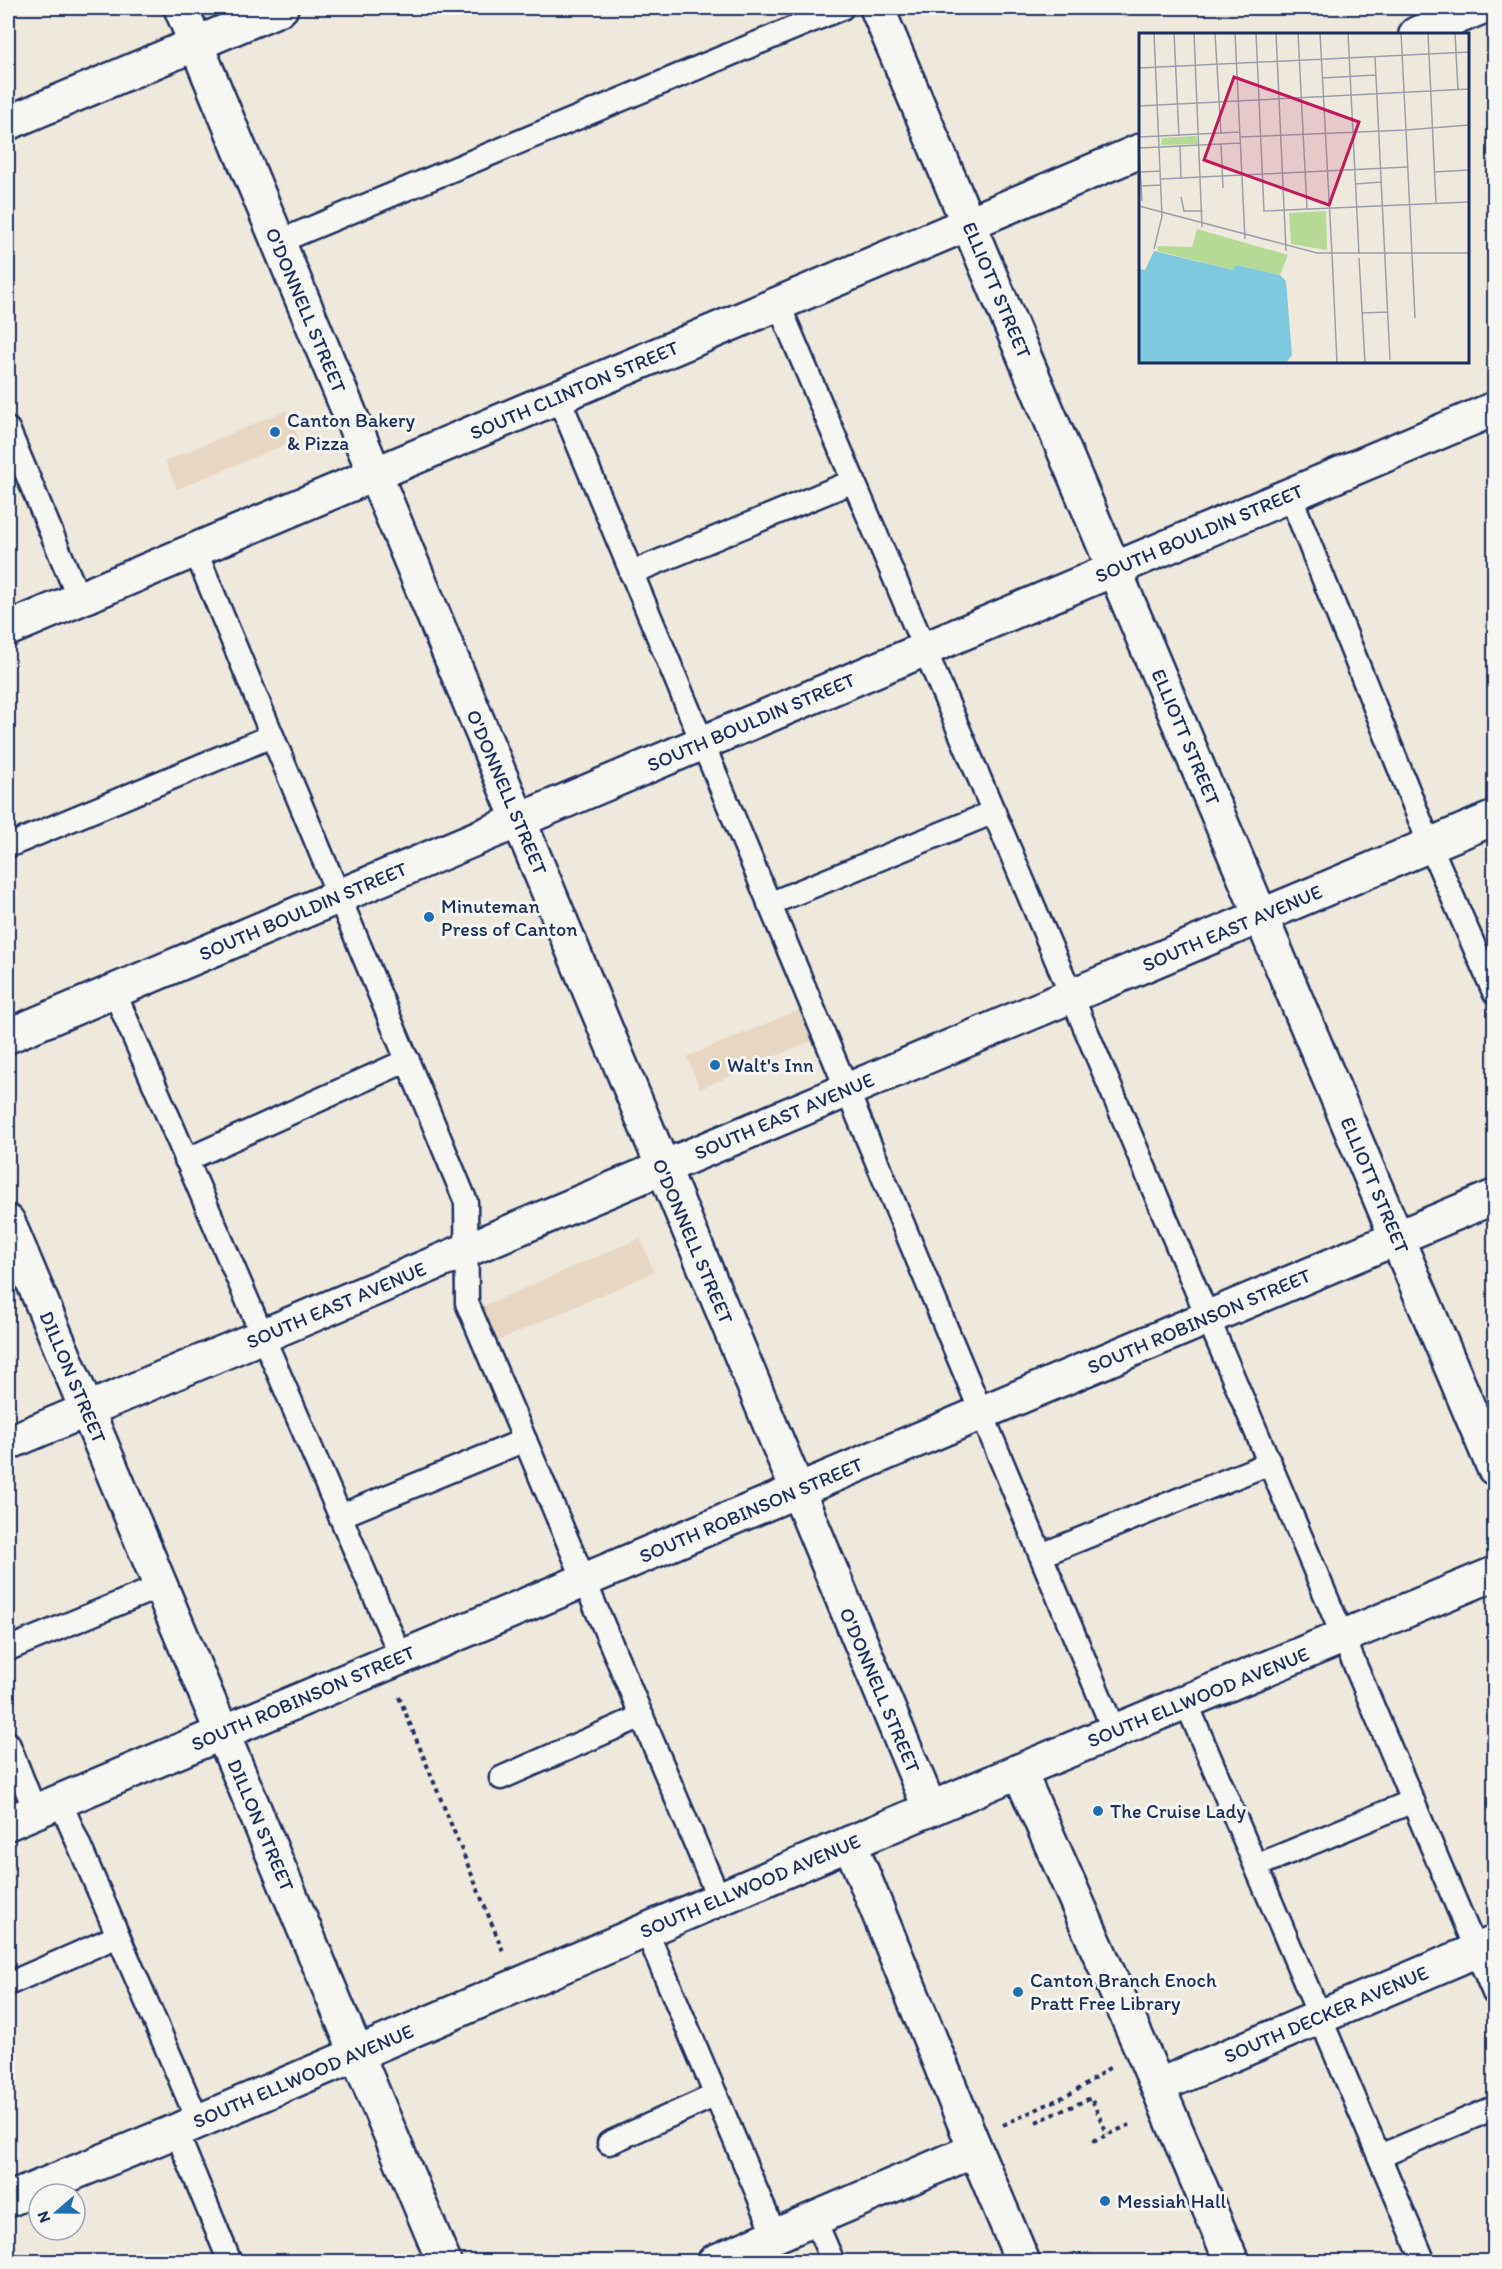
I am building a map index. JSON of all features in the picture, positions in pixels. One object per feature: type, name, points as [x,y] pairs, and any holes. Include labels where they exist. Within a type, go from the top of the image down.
[{"type":"street","name":"O'DONNELL STREET","points":[[181,8],[930,1809]]},
{"type":"street","points":[[8,123],[281,8]]},
{"type":"street","name":"ELLIOTT STREET","points":[[877,8],[1494,1468]]},
{"type":"street","points":[[1418,33],[1480,8]]},
{"type":"street","name":"SOUTH CLINTON STREET","points":[[8,629],[1139,151]]},
{"type":"street","name":"SOUTH BOULDIN STREET","points":[[8,1036],[1494,409]]},
{"type":"street","name":"SOUTH EAST AVENUE","points":[[8,1443],[1494,818]]},
{"type":"street","name":"SOUTH ROBINSON STREET","points":[[34,1812],[1494,1197]]},
{"type":"street","name":"DILLON STREET","points":[[8,1224],[444,2262]]},
{"type":"street","name":"SOUTH ELLWOOD AVENUE","points":[[8,2200],[357,2054],[1019,1771],[1494,1574]]},
{"type":"street","points":[[1019,1771],[1158,2086],[1232,2262]]},
{"type":"street","points":[[850,1843],[1023,2262]]},
{"type":"street","name":"SOUTH DECKER AVENUE","points":[[1158,2086],[1486,1947]]},
{"type":"street","points":[[714,2262],[975,2150]]},
{"type":"lane","points":[[278,242],[842,8]]},
{"type":"lane","points":[[778,303],[1413,1801],[1486,1947],[1494,1994]]},
{"type":"lane","points":[[558,396],[1114,1731]]},
{"type":"lane","points":[[8,429],[79,599]]},
{"type":"lane","points":[[631,573],[854,481]]},
{"type":"lane","points":[[1290,495],[1430,845],[1494,993]]},
{"type":"lane","points":[[195,550],[466,1202],[467,1303],[719,1899]]},
{"type":"lane","points":[[8,846],[272,736]]},
{"type":"lane","points":[[769,904],[994,812]]},
{"type":"lane","points":[[114,991],[340,1516],[393,1660]]},
{"type":"lane","points":[[186,1160],[408,1060]]},
{"type":"lane","points":[[340,1516],[525,1440]]},
{"type":"lane","points":[[1041,1555],[1270,1463]]},
{"type":"lane","points":[[8,1649],[161,1586]]},
{"type":"lane","points":[[1186,1702],[1424,2262]]},
{"type":"lane","points":[[501,1778],[642,1716]]},
{"type":"lane","points":[[8,1743],[34,1812],[118,1936],[187,2126],[230,2262]]},
{"type":"lane","points":[[1256,1866],[1413,1801]]},
{"type":"lane","points":[[646,1930],[775,2235]]},
{"type":"lane","points":[[8,1984],[118,1936]]},
{"type":"lane","points":[[609,2143],[716,2095]]},
{"type":"lane","points":[[1380,2156],[1494,2108]]},
{"type":"lane","points":[[814,2218],[832,2262]]},
{"type":"path","points":[[393,1660],[517,1986]]},
{"type":"path","points":[[1007,2123],[1076,2091],[1109,2067]]},
{"type":"path","points":[[1036,2122],[1091,2098],[1107,2134]]},
{"type":"path","points":[[1093,2140],[1133,2124]]},
{"type":"shaded area","points":[[287,410],[299,439],[177,489],[165,461]]},
{"type":"shaded area","points":[[810,1005],[823,1036],[700,1089],[687,1057]]},
{"type":"shaded area","points":[[640,1238],[654,1272],[491,1344],[476,1309]]},
{"type":"place","name":"Canton Bakery & Pizza","points":[[275,432]]},
{"type":"place","name":"Minuteman Press of Canton","points":[[429,917]]},
{"type":"place","name":"Walt's Inn","points":[[715,1065]]},
{"type":"place","name":"The Cruise Lady","points":[[1098,1811]]},
{"type":"place","name":"Canton Branch Enoch Pratt Free Library","points":[[1018,1992]]},
{"type":"place","name":"Messiah Hall","points":[[1105,2201]]}]
